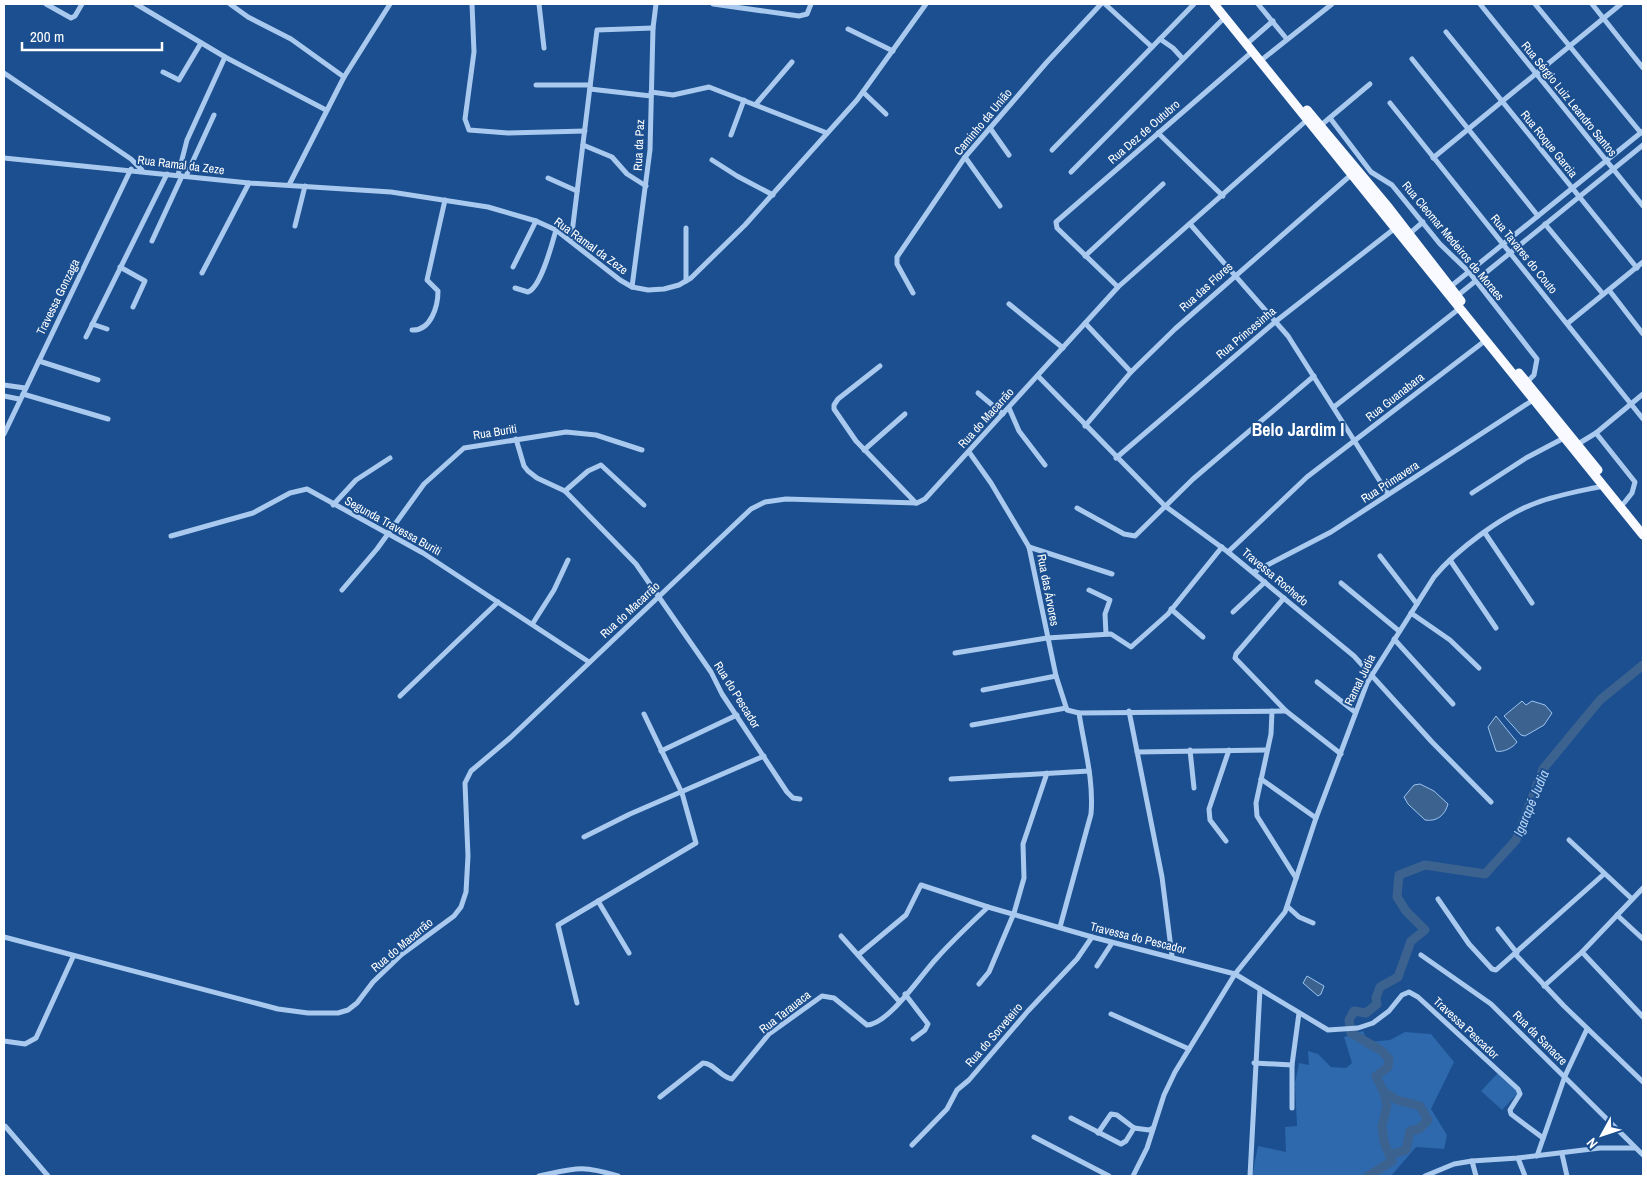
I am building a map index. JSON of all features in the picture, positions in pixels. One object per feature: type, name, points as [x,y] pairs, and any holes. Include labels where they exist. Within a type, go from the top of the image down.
[{"type":"highway","points":[[1214,4],[1352,174],[1385,211],[1409,234],[1460,308],[1643,536]]},
{"type":"highway","points":[[1220,4],[1320,126],[1385,211],[1394,229],[1450,287],[1643,526]]},
{"type":"street","points":[[46,4],[72,18],[82,4]]},
{"type":"street","points":[[136,4],[225,57],[326,110]]},
{"type":"street","points":[[230,4],[248,17],[291,39],[344,77]]},
{"type":"street","points":[[289,185],[344,77],[390,4]]},
{"type":"street","points":[[472,4],[472,67],[466,119],[469,130],[508,133],[585,131]]},
{"type":"street","points":[[539,4],[544,48]]},
{"type":"street","name":"Rua da Paz","points":[[632,287],[646,186],[653,28],[656,4]]},
{"type":"street","points":[[713,4],[799,16],[807,14],[810,6]]},
{"type":"street","name":"Rua Ramal da Zeze","points":[[4,158],[142,170],[249,183],[391,192],[505,211],[556,230],[620,280],[632,287],[657,290],[686,281],[723,247],[773,194],[863,92],[926,4]]},
{"type":"street","name":"Caminho da União","points":[[913,293],[897,264],[897,257],[965,157],[1100,4]]},
{"type":"street","points":[[1105,4],[1152,48]]},
{"type":"street","points":[[1052,150],[1194,4]]},
{"type":"street","points":[[1258,4],[1286,38]]},
{"type":"street","points":[[1264,58],[1286,38],[1332,4]]},
{"type":"street","name":"Rua Sérgio Luiz Leandro Santos","points":[[1480,4],[1643,206]]},
{"type":"street","points":[[1450,287],[1642,132],[1535,4]]},
{"type":"street","points":[[1592,4],[1643,68]]},
{"type":"street","points":[[1433,158],[1621,4]]},
{"type":"street","points":[[1071,172],[1224,18]]},
{"type":"street","points":[[1250,42],[1273,21]]},
{"type":"street","points":[[570,241],[585,131],[595,35],[599,28],[653,28]]},
{"type":"street","points":[[848,29],[893,50]]},
{"type":"street","name":"Rua Roque Garcia","points":[[1446,32],[1637,268]]},
{"type":"street","points":[[1160,39],[1184,59]]},
{"type":"street","points":[[163,72],[179,80],[201,43]]},
{"type":"street","name":"Rua Dez de Outubro","points":[[1085,256],[1059,230],[1056,223],[1061,216],[1252,52]]},
{"type":"street","points":[[182,176],[187,140],[225,57]]},
{"type":"street","points":[[1412,59],[1538,216]]},
{"type":"street","points":[[756,104],[792,62]]},
{"type":"street","points":[[4,74],[131,158],[142,170]]},
{"type":"street","points":[[1320,126],[1370,84]]},
{"type":"street","points":[[536,85],[590,87],[673,96],[709,87],[827,133]]},
{"type":"street","points":[[863,92],[886,114]]},
{"type":"street","points":[[731,135],[744,100]]},
{"type":"street","name":"Rua Tavares do Couto","points":[[1390,103],[1643,419]]},
{"type":"street","points":[[152,241],[182,176],[214,115]]},
{"type":"street","name":"Rua Cleomar Medeiros de Moraes","points":[[1330,118],[1371,172],[1392,185],[1440,244],[1476,280],[1537,359],[1534,375],[1527,382]]},
{"type":"street","name":"Rua do Macarrão","points":[[4,937],[72,957],[278,1009],[338,1013],[353,1007],[373,982],[401,956],[454,916],[462,907],[466,892],[468,856],[465,788],[468,775],[751,509],[762,503],[804,499],[916,504],[928,496],[1118,287],[1149,257],[1223,196],[1307,120]]},
{"type":"street","points":[[990,128],[1009,155]]},
{"type":"street","points":[[1158,134],[1223,196]]},
{"type":"street","points":[[583,145],[612,157],[627,174],[646,186]]},
{"type":"street","points":[[1457,296],[1643,145]]},
{"type":"street","points":[[965,157],[1000,206]]},
{"type":"street","points":[[712,160],[737,176],[773,194]]},
{"type":"street","name":"Travessa Gonzaga","points":[[4,434],[58,317],[132,169]]},
{"type":"street","points":[[86,337],[167,174]]},
{"type":"street","name":"Rua das Flores","points":[[1085,426],[1131,372],[1233,276],[1352,174]]},
{"type":"street","points":[[548,178],[577,191]]},
{"type":"street","points":[[202,273],[249,183]]},
{"type":"street","points":[[1118,287],[1085,256],[1163,184]]},
{"type":"street","points":[[295,226],[305,186]]},
{"type":"street","points":[[412,330],[419,330],[424,327],[434,314],[438,291],[427,280],[445,200]]},
{"type":"street","points":[[513,267],[536,221]]},
{"type":"street","points":[[1409,234],[1423,222]]},
{"type":"street","points":[[1190,224],[1233,276],[1288,336],[1388,494]]},
{"type":"street","points":[[1545,224],[1603,294]]},
{"type":"street","points":[[686,228],[686,281]]},
{"type":"street","name":"Rua Princesinha","points":[[1116,458],[1275,322],[1394,229]]},
{"type":"street","points":[[516,288],[528,292],[532,290],[546,263],[556,230]]},
{"type":"street","points":[[1568,323],[1643,262]]},
{"type":"street","points":[[120,267],[145,281],[133,308]]},
{"type":"street","points":[[1609,290],[1643,334]]},
{"type":"street","points":[[1009,304],[1063,348]]},
{"type":"street","points":[[1334,407],[1460,308]]},
{"type":"street","points":[[1085,323],[1131,372]]},
{"type":"street","points":[[92,324],[107,329]]},
{"type":"street","name":"Rua Guanabara","points":[[1228,552],[1307,478],[1486,340]]},
{"type":"street","points":[[39,361],[98,380]]},
{"type":"street","points":[[880,366],[838,399],[834,406],[850,433],[864,450],[916,504]]},
{"type":"street","name":"Travessa Rochedo","points":[[1038,376],[1116,458],[1165,506],[1254,572],[1372,674],[1432,742],[1492,802]]},
{"type":"street","points":[[1077,508],[1133,537],[1193,479],[1314,376]]},
{"type":"street","points":[[4,386],[108,419]]},
{"type":"street","points":[[978,393],[1003,414]]},
{"type":"street","points":[[1578,444],[1596,433],[1643,394]]},
{"type":"street","points":[[4,396],[19,399]]},
{"type":"street","name":"Rua Primavera","points":[[1254,572],[1331,532],[1533,400]]},
{"type":"street","points":[[1009,408],[1019,431],[1045,465]]},
{"type":"street","points":[[864,450],[904,414]]},
{"type":"street","name":"Rua Buriti","points":[[342,590],[377,549],[424,484],[458,451],[472,446],[516,439],[578,433],[605,437],[642,450]]},
{"type":"street","points":[[1596,433],[1634,482],[1632,493],[1624,503]]},
{"type":"street","points":[[1472,494],[1526,458],[1564,438]]},
{"type":"street","name":"Rua do Pescador","points":[[516,439],[526,468],[535,476],[565,491],[627,552],[711,672],[722,694],[787,792],[793,798],[800,799]]},
{"type":"street","name":"Rua das Árvores","points":[[969,452],[991,483],[1029,547],[1056,676],[1066,708]]},
{"type":"street","points":[[333,505],[356,480],[390,458]]},
{"type":"street","points":[[565,491],[588,471],[602,465],[644,505]]},
{"type":"street","name":"Ramal Judia","points":[[1133,1176],[1153,1128],[1164,1095],[1189,1049],[1235,974],[1288,907],[1316,818],[1355,712],[1372,674],[1434,577],[1450,560],[1514,514],[1534,504],[1604,486]]},
{"type":"street","name":"Segunda Travessa Buriti","points":[[171,536],[253,513],[290,493],[303,489],[315,493],[333,505],[423,553],[533,623],[589,662]]},
{"type":"street","points":[[1485,533],[1532,603]]},
{"type":"street","points":[[1029,547],[1112,574]]},
{"type":"street","points":[[955,654],[963,651],[1048,638],[1106,634],[1114,635],[1131,647],[1171,609],[1222,547]]},
{"type":"street","points":[[1380,556],[1417,604]]},
{"type":"street","points":[[533,623],[554,590],[568,560]]},
{"type":"street","points":[[1450,560],[1496,628]]},
{"type":"street","points":[[1233,612],[1265,582]]},
{"type":"street","points":[[1341,583],[1399,631]]},
{"type":"street","points":[[1089,590],[1108,598],[1110,601],[1105,614],[1106,634]]},
{"type":"street","points":[[1284,598],[1236,654],[1235,658],[1286,711],[1341,754]]},
{"type":"street","points":[[400,696],[498,602]]},
{"type":"street","points":[[1171,609],[1203,637]]},
{"type":"street","points":[[1411,612],[1450,640],[1479,668]]},
{"type":"street","points":[[1394,639],[1453,704]]},
{"type":"street","points":[[983,690],[1056,676]]},
{"type":"street","points":[[1316,682],[1355,712]]},
{"type":"street","points":[[972,725],[1066,708],[1076,712],[1286,711]]},
{"type":"street","points":[[1129,711],[1162,878],[1172,956]]},
{"type":"street","points":[[1272,711],[1262,779],[1256,803],[1257,816],[1296,878]]},
{"type":"street","points":[[1060,927],[1090,822],[1092,796],[1089,770],[1076,712]]},
{"type":"street","points":[[577,1003],[558,925],[696,843],[682,793],[644,714]]},
{"type":"street","points":[[661,751],[736,715]]},
{"type":"street","points":[[1190,750],[1194,788]]},
{"type":"street","points":[[1226,841],[1210,820],[1210,809],[1229,750]]},
{"type":"street","points":[[1137,752],[1266,750]]},
{"type":"street","points":[[584,838],[630,814],[764,756]]},
{"type":"street","points":[[951,779],[1089,770]]},
{"type":"street","points":[[979,984],[990,972],[1014,914],[1024,878],[1023,844],[1047,773]]},
{"type":"street","points":[[1262,779],[1316,818]]},
{"type":"street","points":[[1569,840],[1632,898]]},
{"type":"street","points":[[1438,899],[1469,944],[1494,970],[1500,968],[1604,874]]},
{"type":"street","name":"Travessa do Pescador","points":[[858,955],[906,915],[921,885],[988,908],[1112,943],[1172,956],[1235,974],[1328,1030],[1341,1031]]},
{"type":"street","points":[[1544,986],[1582,952],[1643,888]]},
{"type":"street","points":[[598,901],[629,953]]},
{"type":"street","points":[[1288,907],[1299,917],[1312,924]]},
{"type":"street","name":"Rua Tarauaca","points":[[660,1097],[703,1063],[708,1064],[722,1075],[732,1079],[769,1034],[822,996],[834,998],[863,1022],[870,1025],[880,1020],[899,1002],[934,961],[988,908]]},
{"type":"street","points":[[1616,915],[1643,939]]},
{"type":"street","points":[[1498,929],[1544,986],[1643,1082]]},
{"type":"street","points":[[841,936],[899,1002]]},
{"type":"street","name":"Rua do Sorveteiro","points":[[912,1145],[947,1108],[957,1090],[969,1080],[1028,1011],[1077,959],[1092,937]]},
{"type":"street","points":[[1098,966],[1112,943]]},
{"type":"street","points":[[1582,952],[1643,1017]]},
{"type":"street","name":"Rua da Sanacre","points":[[1421,955],[1491,1004],[1643,1155]]},
{"type":"street","points":[[4,1041],[29,1044],[36,1038],[72,957]]},
{"type":"street","points":[[1250,1176],[1254,1063],[1260,989]]},
{"type":"street","name":"Travessa Pescador","points":[[1341,1031],[1358,1028],[1378,1020],[1402,995],[1411,993],[1518,1089],[1520,1094],[1510,1110],[1511,1114],[1543,1138]]},
{"type":"street","points":[[905,994],[928,1024],[926,1030],[913,1039]]},
{"type":"street","points":[[1292,1108],[1292,1065],[1299,1013]]},
{"type":"street","points":[[1111,1014],[1189,1049]]},
{"type":"street","points":[[1537,1156],[1565,1076],[1587,1029]]},
{"type":"street","points":[[1254,1063],[1292,1065]]},
{"type":"street","points":[[1098,1133],[1111,1114],[1117,1115],[1134,1128],[1149,1130],[1153,1128]]},
{"type":"street","points":[[1071,1118],[1121,1144],[1126,1141],[1134,1128]]},
{"type":"street","points":[[4,1128],[5,1126],[48,1176]]},
{"type":"street","points":[[1034,1137],[1109,1176]]},
{"type":"street","points":[[1425,1176],[1448,1166],[1472,1161],[1562,1154],[1600,1148],[1635,1148]]},
{"type":"street","points":[[1562,1154],[1567,1176]]},
{"type":"street","points":[[1518,1158],[1525,1176]]},
{"type":"street","points":[[1472,1161],[1476,1176]]},
{"type":"street","points":[[539,1176],[582,1168],[618,1176]]},
{"type":"shaded area","points":[[1522,701],[1526,705],[1532,701],[1545,705],[1552,713],[1544,725],[1525,736],[1521,735],[1504,716]]},
{"type":"shaded area","points":[[1496,716],[1517,742],[1504,751],[1496,751],[1488,727]]},
{"type":"shaded area","points":[[1420,784],[1434,791],[1448,804],[1443,814],[1437,819],[1425,820],[1408,804],[1404,797],[1414,785]]},
{"type":"shaded area","points":[[1307,976],[1324,986],[1321,994],[1318,996],[1303,983]]},
{"type":"shaded area","points":[[1363,1031],[1368,1042],[1390,1040],[1405,1032],[1431,1034],[1454,1062],[1431,1109],[1447,1135],[1444,1149],[1416,1147],[1391,1176],[1252,1176],[1258,1146],[1286,1152],[1285,1127],[1297,1126],[1295,1083],[1299,1063],[1309,1065],[1308,1051],[1318,1054],[1331,1067],[1346,1068],[1352,1063],[1344,1037]]},
{"type":"shaded area","points":[[1498,1073],[1519,1092],[1502,1110],[1481,1091]]},
{"type":"waterway","name":"Igarapé Judia","points":[[1368,1176],[1392,1161],[1384,1142],[1382,1126],[1387,1106],[1384,1093],[1376,1076],[1388,1067],[1389,1059],[1382,1051],[1351,1033],[1349,1020],[1354,1011],[1366,1013],[1377,1004],[1376,998],[1380,987],[1398,977],[1411,941],[1425,930],[1406,911],[1397,897],[1399,875],[1425,865],[1485,874],[1516,840],[1543,769],[1600,700],[1643,665]]},
{"type":"waterway","points":[[1384,1092],[1397,1100],[1420,1106],[1428,1120],[1419,1129],[1410,1131],[1406,1150],[1389,1155]]},
{"type":"district","name":"Belo Jardim I","points":[[1298,430]]}]
